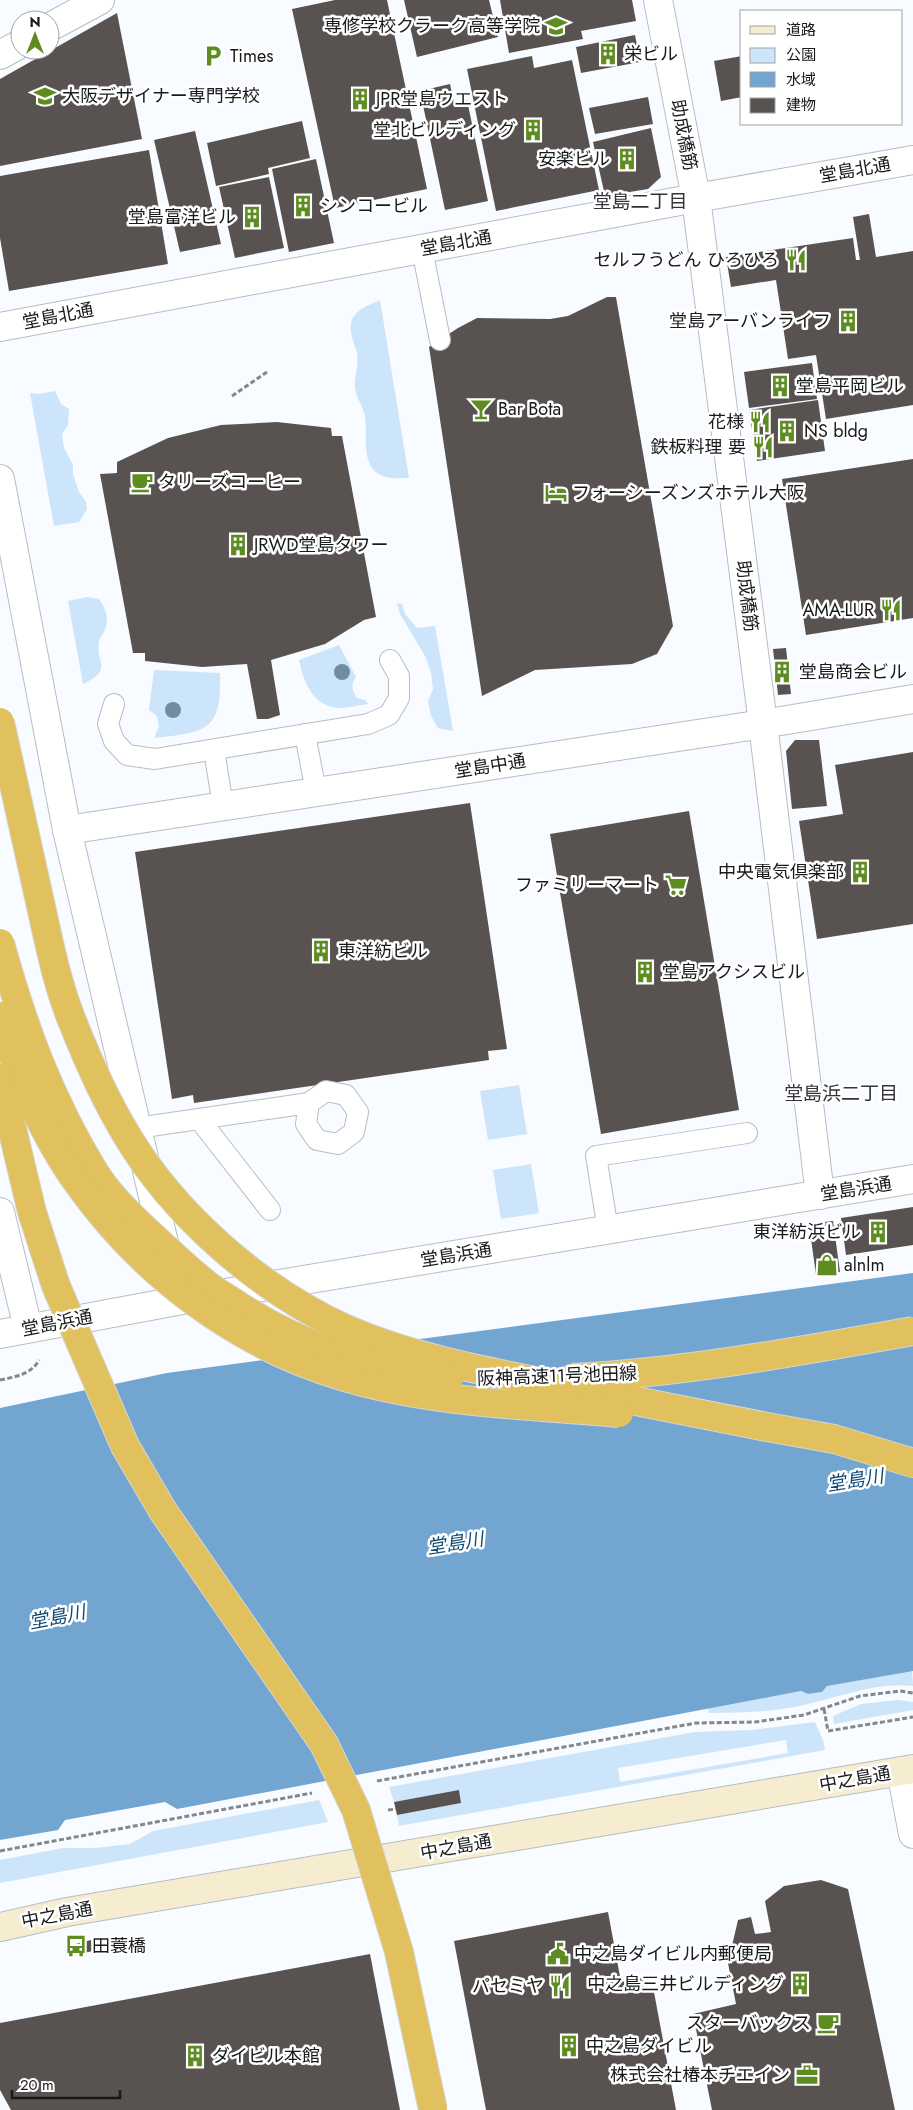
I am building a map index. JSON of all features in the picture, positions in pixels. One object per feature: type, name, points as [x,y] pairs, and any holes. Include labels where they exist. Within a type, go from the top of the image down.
[{"type":"highway","points":[[0,722],[52,954],[72,1021],[98,1081],[126,1134],[161,1185],[201,1227],[244,1265],[289,1298],[345,1328],[400,1350],[458,1366],[767,1426]]},
{"type":"highway","name":"阪神高速11号池田線","points":[[0,943],[24,1025],[44,1076],[96,1175],[127,1213],[206,1284],[252,1314],[299,1340],[353,1359],[406,1372],[464,1379],[527,1381],[674,1370],[772,1356],[913,1331]]},
{"type":"highway","name":"阪神高速11号池田線","points":[[0,1016],[25,1087],[50,1138],[79,1185],[111,1227],[148,1265],[191,1300],[238,1331],[284,1354],[344,1377],[402,1391],[767,1426],[834,1439],[913,1463]]},
{"type":"highway","points":[[0,1078],[32,1212],[56,1286],[125,1446],[163,1511],[324,1744],[356,1810],[399,1952],[433,2110]]},
{"type":"street","points":[[60,22],[100,0]]},
{"type":"street","name":"助成橋筋","points":[[658,0],[696,198],[763,724],[820,1194]]},
{"type":"street","name":"堂島北通","points":[[0,327],[696,198],[913,160]]},
{"type":"street","points":[[0,479],[67,830],[177,1301]]},
{"type":"street","name":"堂島中通","points":[[67,830],[763,724],[913,699]]},
{"type":"street","name":"堂島浜通","points":[[0,1334],[177,1301],[913,1179]]},
{"type":"street","points":[[0,1212],[28,1328]]},
{"type":"street","points":[[907,1770],[913,1834]]},
{"type":"street","name":"中之島通","points":[[0,1927],[77,1911],[907,1770]]},
{"type":"lane","points":[[422,249],[440,340]]},
{"type":"lane","points":[[114,704],[108,724],[114,741],[127,754],[155,759],[214,750],[368,724],[389,715],[399,698],[399,676],[390,660]]},
{"type":"lane","points":[[305,734],[316,792]]},
{"type":"lane","points":[[214,750],[223,806]]},
{"type":"lane","points":[[137,1128],[309,1103]]},
{"type":"lane","points":[[199,1119],[270,1210]]},
{"type":"lane","points":[[608,1230],[596,1156],[747,1132]]},
{"type":"path","points":[[232,396],[267,372]]},
{"type":"path","points":[[0,1380],[35,1368]]},
{"type":"path","points":[[370,1782],[696,1723],[755,1722],[804,1714],[860,1696],[900,1691],[913,1693]]},
{"type":"path","points":[[824,1708],[828,1731],[913,1716]]},
{"type":"path","points":[[0,1850],[321,1791]]},
{"type":"green space","points":[[380,300],[409,478],[383,476],[371,466],[366,452],[364,413],[355,388],[357,353],[351,335],[351,323],[359,311]]},
{"type":"green space","points":[[55,391],[61,404],[69,409],[68,425],[62,434],[64,448],[73,465],[73,474],[79,492],[86,502],[87,509],[79,522],[54,526],[30,393],[38,394]]},
{"type":"green space","points":[[87,597],[99,599],[105,610],[107,623],[99,641],[98,649],[102,665],[101,670],[93,679],[83,684],[68,601]]},
{"type":"green space","points":[[397,603],[402,604],[405,614],[417,628],[435,626],[453,731],[438,728],[431,716],[428,701],[433,689],[431,672],[425,656],[400,614]]},
{"type":"green space","points":[[339,645],[356,677],[352,688],[357,698],[365,700],[368,704],[345,708],[332,707],[319,700],[309,689],[299,660]]},
{"type":"green space","points":[[154,670],[220,673],[218,707],[214,718],[207,725],[187,734],[154,738],[159,726],[157,716],[149,710]]},
{"type":"green space","points":[[519,1085],[527,1134],[488,1140],[480,1091]]},
{"type":"green space","points":[[531,1164],[539,1213],[501,1219],[493,1170]]},
{"type":"green space","points":[[912,1670],[913,1686],[899,1685],[872,1688],[804,1705],[769,1711],[709,1713],[708,1708],[802,1691],[808,1694],[822,1692],[827,1686]]},
{"type":"green space","points":[[898,1700],[913,1702],[913,1710],[834,1724],[833,1716],[861,1704]]},
{"type":"green space","points":[[815,1722],[825,1750],[399,1826],[397,1815],[461,1803],[459,1791],[394,1802],[389,1787],[695,1732],[752,1730]],"holes":[[[786,1740],[788,1753],[620,1782],[618,1768]]]},
{"type":"green space","points":[[319,1800],[328,1822],[0,1883],[0,1860],[63,1848],[95,1848],[130,1844],[153,1831]]},
{"type":"water","name":"堂島川","points":[[913,1273],[913,1671],[827,1686],[822,1692],[808,1694],[801,1691],[177,1809],[165,1802],[65,1820],[58,1830],[0,1840],[0,1408],[167,1373]]},
{"type":"building","name":"JPR堂島ウエスト","points":[[335,0],[387,0],[427,189],[335,208],[292,9]]},
{"type":"building","points":[[404,0],[489,0],[498,37],[417,57]]},
{"type":"building","name":"専修学校クラーク高等学院","points":[[500,0],[632,0],[636,21],[581,31],[583,39],[509,53]]},
{"type":"building","points":[[117,13],[142,139],[0,166],[0,79],[34,60],[60,60],[60,45]]},
{"type":"building","name":"栄ビル","points":[[635,35],[640,62],[581,73],[576,47]]},
{"type":"building","name":"堂北ビルディング","points":[[532,56],[534,68],[572,60],[599,190],[496,211],[467,69]]},
{"type":"building","points":[[740,56],[740,97],[721,101],[714,61]]},
{"type":"building","points":[[450,84],[454,103],[467,100],[488,201],[445,210],[420,91]]},
{"type":"building","points":[[648,97],[653,124],[595,134],[589,108]]},
{"type":"building","points":[[302,121],[310,158],[268,168],[269,174],[216,186],[207,143]]},
{"type":"building","name":"安楽ビル","points":[[651,128],[661,177],[648,189],[605,196],[593,142]]},
{"type":"building","points":[[195,131],[221,244],[180,252],[154,140]]},
{"type":"building","points":[[149,150],[168,264],[9,291],[0,238],[0,176]]},
{"type":"building","name":"シンコービル","points":[[316,159],[334,243],[289,252],[272,169]]},
{"type":"building","name":"堂島富洋ビル","points":[[269,177],[284,248],[235,258],[219,187]]},
{"type":"building","name":"堂島アーバンライフ","points":[[869,214],[876,257],[913,251],[913,405],[826,419],[816,355],[788,359],[776,280],[731,287],[726,257],[853,238],[856,260],[860,260],[853,217]]},
{"type":"building","points":[[607,297],[616,297],[673,626],[657,654],[632,664],[535,670],[482,696],[429,347],[477,318],[550,319],[568,316]]},
{"type":"building","name":"堂島平岡ビル","points":[[812,363],[817,399],[749,408],[744,372]]},
{"type":"building","name":"NS bldg","points":[[818,400],[825,451],[757,461],[749,410]]},
{"type":"building","name":"JRWD堂島タワー","points":[[277,422],[331,428],[332,436],[342,436],[376,617],[364,620],[325,644],[271,660],[280,715],[268,719],[257,719],[247,664],[202,667],[145,661],[145,653],[133,653],[100,474],[117,473],[117,462],[168,438],[221,425]]},
{"type":"building","points":[[913,459],[913,618],[806,635],[782,479]]},
{"type":"building","name":"堂島商会ビル","points":[[786,648],[791,694],[778,695],[773,649]]},
{"type":"building","points":[[795,740],[819,740],[827,806],[792,809],[786,751]]},
{"type":"building","name":"中央電気倶楽部","points":[[913,752],[913,924],[817,939],[799,821],[843,814],[835,765]]},
{"type":"building","name":"東洋紡ビル","points":[[470,803],[507,1049],[488,1051],[489,1060],[194,1103],[193,1095],[172,1099],[135,852]]},
{"type":"building","name":"堂島アクシスビル","points":[[689,811],[739,1110],[601,1134],[550,834]]},
{"type":"building","name":"東洋紡浜ビル","points":[[913,1207],[913,1245],[846,1255],[841,1218]]},
{"type":"building","points":[[833,1221],[840,1272],[816,1275],[809,1224]]},
{"type":"building","points":[[459,1790],[461,1803],[397,1815],[394,1802]]},
{"type":"building","name":"中之島三井ビルディング","points":[[821,1880],[848,1889],[895,2110],[712,2110],[693,2014],[736,2004],[728,1963],[738,1920],[751,1917],[755,1934],[771,1932],[765,1901],[784,1886]]},
{"type":"building","name":"中之島ダイビル","points":[[608,1912],[621,1982],[651,1976],[676,2110],[486,2110],[454,1941]]},
{"type":"building","points":[[91,1940],[93,1951],[70,1956],[68,1946]]},
{"type":"building","name":"ダイビル本館","points":[[370,1954],[400,2110],[11,2110],[0,2090],[0,2023]]},
{"type":"place","name":"専修学校クラーク高等学院","points":[[556,26]]},
{"type":"place","name":"栄ビル","points":[[608,54]]},
{"type":"place","name":"Times","points":[[213,56]]},
{"type":"place","name":"大阪デザイナー専門学校","points":[[45,96]]},
{"type":"place","name":"JPR堂島ウエスト","points":[[360,99]]},
{"type":"place","name":"堂北ビルディング","points":[[533,130]]},
{"type":"place","name":"安楽ビル","points":[[627,159]]},
{"type":"place","name":"シンコービル","points":[[303,206]]},
{"type":"place","name":"堂島富洋ビル","points":[[252,217]]},
{"type":"place","name":"セルフうどん ひろひろ","points":[[796,260]]},
{"type":"place","name":"堂島アーバンライフ","points":[[848,321]]},
{"type":"place","name":"堂島平岡ビル","points":[[780,386]]},
{"type":"place","name":"Bar Bota","points":[[481,409]]},
{"type":"place","name":"花様","points":[[760,422]]},
{"type":"place","name":"NS bldg","points":[[787,431]]},
{"type":"place","name":"鉄板料理 要","points":[[763,447]]},
{"type":"place","name":"タリーズコーヒー","points":[[142,482]]},
{"type":"place","name":"フォーシーズンズホテル大阪","points":[[556,493]]},
{"type":"place","name":"JRWD堂島タワー","points":[[238,545]]},
{"type":"place","name":"AMA-LUR","points":[[891,610]]},
{"type":"place","name":"堂島商会ビル","points":[[782,672]]},
{"type":"place","name":"中央電気倶楽部","points":[[860,872]]},
{"type":"place","name":"ファミリーマート","points":[[676,885]]},
{"type":"place","name":"東洋紡ビル","points":[[321,951]]},
{"type":"place","name":"堂島アクシスビル","points":[[645,972]]},
{"type":"place","name":"東洋紡浜ビル","points":[[878,1232]]},
{"type":"place","name":"alnlm","points":[[827,1265]]},
{"type":"place","name":"田蓑橋","points":[[76,1946]]},
{"type":"place","name":"中之島ダイビル内郵便局","points":[[558,1954]]},
{"type":"place","name":"中之島三井ビルディング","points":[[800,1984]]},
{"type":"place","name":"パセミヤ","points":[[560,1986]]},
{"type":"place","name":"スターバックス","points":[[828,2023]]},
{"type":"place","name":"中之島ダイビル","points":[[569,2046]]},
{"type":"place","name":"ダイビル本館","points":[[195,2056]]},
{"type":"place","name":"株式会社椿本チエイン","points":[[807,2075]]},
{"type":"district","name":"堂島二丁目","points":[[640,201]]},
{"type":"district","name":"堂島浜二丁目","points":[[841,1093]]}]
